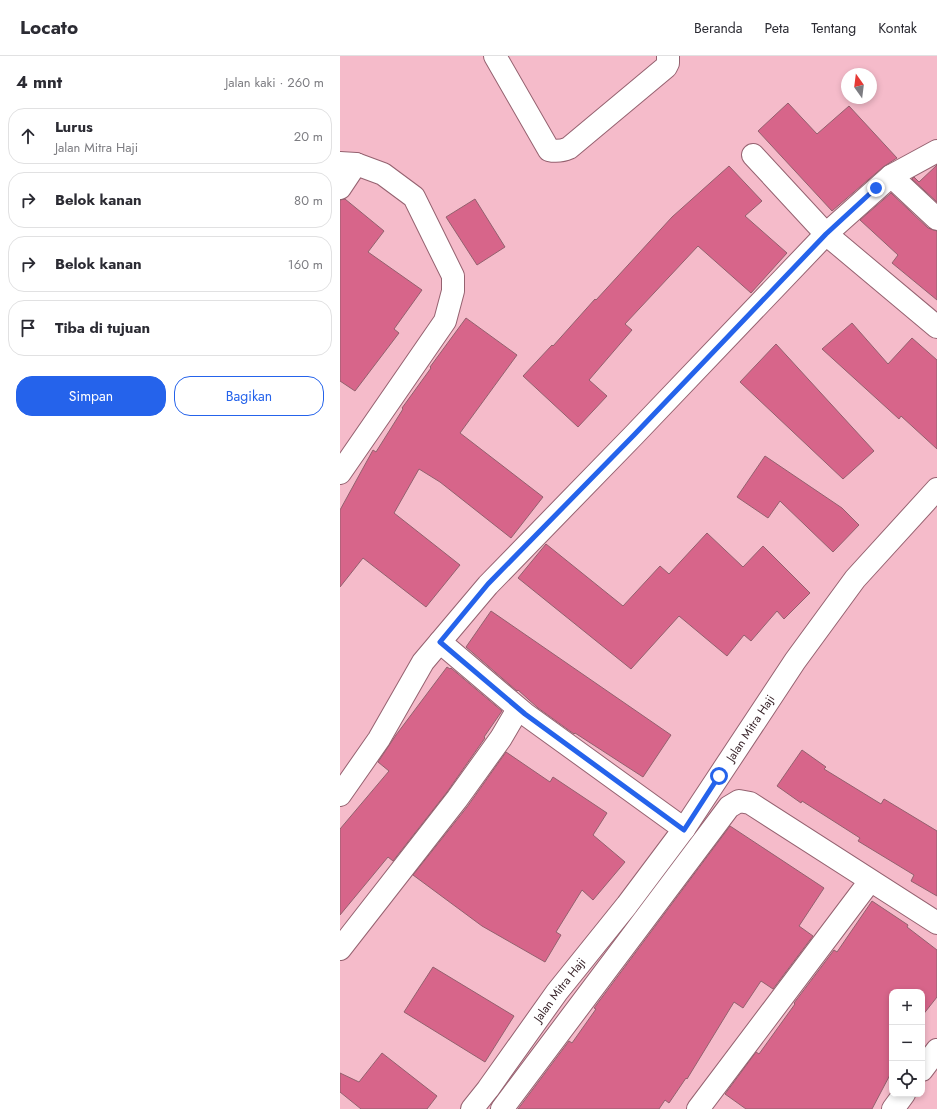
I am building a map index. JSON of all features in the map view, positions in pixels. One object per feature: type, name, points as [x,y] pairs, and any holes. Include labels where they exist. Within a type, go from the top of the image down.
[{"type":"street","points":[[495,56],[549,150],[554,152],[569,148],[666,67],[668,63],[668,56]]},
{"type":"street","points":[[340,795],[379,739],[423,662],[488,584],[634,435],[826,234],[891,176],[937,151]]},
{"type":"street","points":[[753,155],[826,234],[937,327]]},
{"type":"street","points":[[340,188],[348,163],[383,174],[414,197],[453,276],[453,291],[445,321],[341,470]]},
{"type":"street","points":[[891,176],[937,219]]},
{"type":"street","name":"Jalan Mitra Haji","points":[[472,1109],[557,992],[628,905],[684,830],[796,661],[855,579],[937,490]]},
{"type":"street","points":[[440,642],[518,709],[684,830]]},
{"type":"street","points":[[340,949],[457,799],[501,738],[518,709]]},
{"type":"street","points":[[502,1109],[729,807],[739,801],[750,803],[937,923]]},
{"type":"street","points":[[698,1109],[870,881]]},
{"type":"street","points":[[925,1066],[937,1050]]},
{"type":"street","points":[[893,1109],[902,1097]]},
{"type":"building","points":[[788,103],[817,134],[849,106],[897,158],[883,167],[832,211],[758,131]]},
{"type":"building","points":[[937,165],[937,202],[912,179],[914,177],[919,182]]},
{"type":"building","points":[[729,166],[762,201],[745,216],[787,253],[751,293],[698,246],[625,324],[632,330],[589,380],[607,396],[578,427],[523,376],[552,345],[553,346],[672,217]]},
{"type":"building","points":[[891,193],[928,228],[937,231],[937,300],[892,263],[898,255],[860,220]]},
{"type":"building","points":[[345,199],[384,231],[368,252],[422,290],[394,329],[399,333],[355,391],[340,381],[340,200]]},
{"type":"building","points":[[475,199],[505,247],[477,265],[446,217]]},
{"type":"building","points":[[466,318],[517,355],[460,433],[543,497],[511,538],[440,482],[419,469],[394,513],[460,565],[426,607],[363,558],[340,587],[340,510],[373,450],[376,452],[403,409],[402,408]]},
{"type":"building","points":[[852,323],[888,364],[912,338],[937,360],[937,449],[901,416],[899,419],[822,349]]},
{"type":"building","points":[[776,344],[874,451],[843,479],[740,382]]},
{"type":"building","points":[[765,456],[842,508],[859,525],[833,552],[780,501],[768,518],[737,497]]},
{"type":"building","points":[[707,533],[743,567],[763,546],[810,593],[784,619],[777,611],[751,641],[744,635],[727,656],[679,616],[631,669],[518,578],[546,544],[623,606],[660,566],[669,574]]},
{"type":"building","points":[[491,611],[671,735],[643,777],[575,733],[574,734],[538,708],[466,647]]},
{"type":"building","points":[[447,667],[450,669],[451,668],[502,711],[447,792],[393,861],[388,857],[340,915],[340,829],[389,771],[378,762],[396,735]]},
{"type":"building","points":[[802,750],[826,767],[824,769],[881,804],[884,799],[937,831],[937,896],[911,881],[914,875],[858,841],[860,838],[802,801],[801,803],[777,786]]},
{"type":"building","points":[[506,752],[550,782],[553,777],[607,813],[593,835],[625,862],[593,900],[582,890],[556,932],[561,935],[545,962],[482,926],[413,875],[467,807]]},
{"type":"building","points":[[730,826],[824,888],[799,926],[813,936],[773,989],[761,981],[743,1008],[734,1002],[687,1079],[686,1078],[669,1103],[665,1100],[659,1109],[518,1109],[569,1041],[572,1043],[596,1009],[594,1008]]},
{"type":"building","points":[[872,901],[908,925],[907,927],[937,950],[937,997],[925,1012],[925,989],[889,989],[889,1077],[872,1109],[746,1109],[725,1094],[756,1052],[759,1054],[795,1004],[794,1003],[834,950],[837,952]]},
{"type":"building","points":[[433,967],[514,1016],[485,1062],[404,1012]]},
{"type":"building","points":[[382,1053],[437,1096],[427,1109],[361,1109],[340,1092],[340,1073],[359,1082]]},
{"type":"route","points":[[719,776],[684,830],[525,714],[440,642],[488,584],[634,435],[826,234],[876,188]]}]
